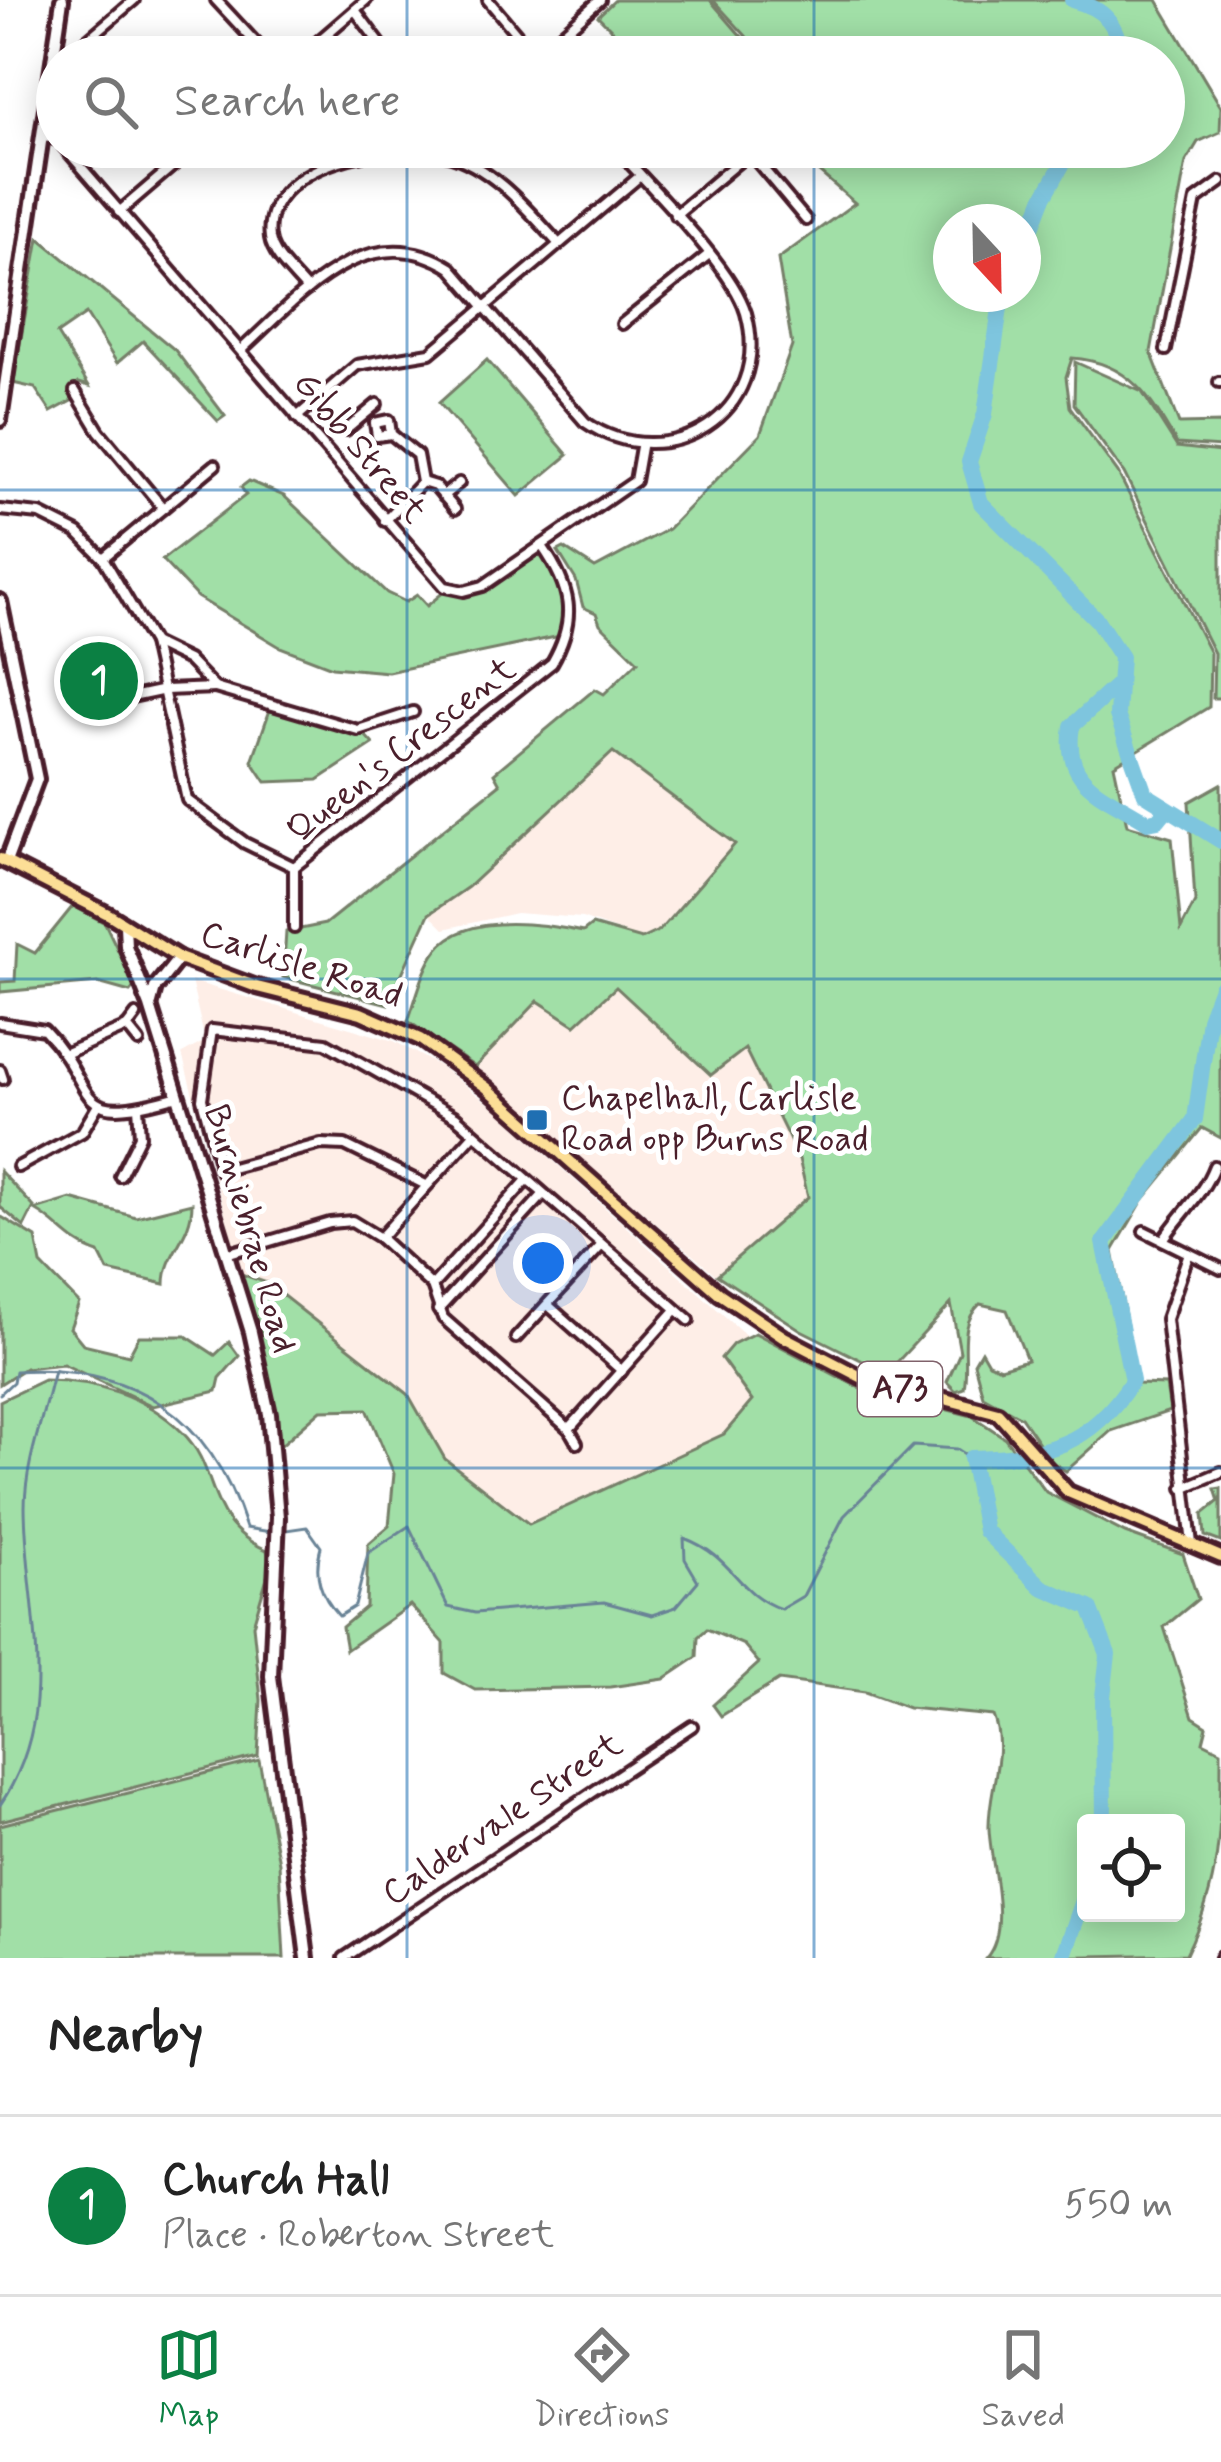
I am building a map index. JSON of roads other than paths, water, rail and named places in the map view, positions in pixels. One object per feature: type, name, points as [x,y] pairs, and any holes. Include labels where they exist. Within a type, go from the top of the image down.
[{"type":"main road","name":"Carlisle Road","points":[[3,860],[178,958],[257,987],[361,1013],[419,1039],[486,1087],[720,1294],[784,1336],[861,1376],[979,1405],[1018,1430],[1053,1479],[1086,1503],[1221,1557]]},
{"type":"street","points":[[58,36],[62,0]]},
{"type":"street","points":[[92,36],[134,0]]},
{"type":"street","points":[[216,0],[249,36]]},
{"type":"street","points":[[325,36],[366,0]]},
{"type":"street","points":[[488,0],[518,36]]},
{"type":"street","points":[[560,36],[600,0]]},
{"type":"street","points":[[355,10],[374,36]]},
{"type":"street","points":[[0,420],[4,360],[37,168]]},
{"type":"street","name":"Gibb Street","points":[[82,168],[436,581],[454,590],[483,586],[635,481],[641,447]]},
{"type":"street","points":[[119,212],[170,168]]},
{"type":"street","points":[[307,290],[273,249],[270,218],[277,202],[327,168]]},
{"type":"street","points":[[473,168],[507,188],[559,244]]},
{"type":"street","points":[[241,350],[339,265],[369,252],[398,249],[430,255],[451,268],[486,305],[585,422],[641,447],[684,439],[706,428],[730,406],[743,383],[749,346],[746,315],[733,284],[633,168]]},
{"type":"street","points":[[675,215],[731,168]]},
{"type":"street","points":[[767,168],[806,220]]},
{"type":"street","points":[[297,416],[357,365],[430,353],[640,176]]},
{"type":"street","points":[[1166,350],[1196,200],[1221,182]]},
{"type":"street","points":[[622,323],[708,255]]},
{"type":"street","points":[[75,391],[99,431],[163,508]]},
{"type":"street","points":[[346,430],[377,404]]},
{"type":"street","points":[[368,411],[376,421],[377,436],[391,434],[416,455],[422,482],[455,509]]},
{"type":"street","points":[[103,558],[215,465]]},
{"type":"street","points":[[385,521],[422,482]]},
{"type":"street","points":[[443,496],[459,482]]},
{"type":"street","points":[[0,510],[53,519],[78,533],[103,558],[153,643],[188,660],[214,688]]},
{"type":"street","name":"Queen's Crescent","points":[[153,643],[187,800],[245,843],[294,866],[552,663],[568,632],[572,609],[542,546]]},
{"type":"street","points":[[0,601],[38,778],[3,860]]},
{"type":"street","points":[[94,705],[165,690],[214,688],[358,730],[412,712]]},
{"type":"street","points":[[294,866],[294,928]]},
{"type":"street","name":"Burniebrae Road","points":[[125,925],[264,1387],[278,1517],[271,1676],[307,1958]]},
{"type":"street","points":[[150,1006],[155,988],[178,958]]},
{"type":"street","points":[[133,964],[147,975],[167,975]]},
{"type":"street","points":[[64,1054],[127,1027],[136,1015]]},
{"type":"street","points":[[0,1023],[44,1030],[64,1054],[82,1094],[98,1105],[138,1108],[178,1096]]},
{"type":"street","points":[[127,1027],[139,1042]]},
{"type":"street","points":[[424,1184],[345,1145],[321,1144],[221,1171],[202,1099],[212,1030],[326,1043],[456,1117],[689,1320]]},
{"type":"street","points":[[17,1167],[82,1132],[98,1105]]},
{"type":"street","points":[[120,1177],[140,1136],[138,1108]]},
{"type":"street","points":[[380,1238],[474,1134]]},
{"type":"street","points":[[29,1143],[38,1156]]},
{"type":"street","points":[[1163,1240],[1184,1207],[1205,1190],[1214,1166]]},
{"type":"street","points":[[432,1286],[526,1181]]},
{"type":"street","points":[[439,1310],[542,1196]]},
{"type":"street","points":[[226,1254],[329,1223],[352,1221],[380,1238],[432,1286],[439,1310],[569,1429],[577,1443]]},
{"type":"street","points":[[1144,1231],[1221,1269]]},
{"type":"street","points":[[516,1338],[600,1247]]},
{"type":"street","points":[[1189,1253],[1166,1319],[1192,1546]]},
{"type":"street","points":[[548,1305],[622,1371]]},
{"type":"street","points":[[569,1429],[675,1311]]},
{"type":"street","points":[[1184,1488],[1221,1472]]},
{"type":"street","name":"Caldervale Street","points":[[344,1958],[692,1726]]},
{"type":"waterway","points":[[1072,0],[1108,19],[1117,36]]},
{"type":"waterway","points":[[1041,204],[1060,168]]},
{"type":"waterway","points":[[999,312],[985,414],[969,462],[981,503],[1097,620],[1121,657],[1117,715],[1145,794],[1221,841]]},
{"type":"waterway","points":[[1119,683],[1072,726],[1073,762],[1090,786],[1148,822],[1158,820],[1167,809]]},
{"type":"waterway","points":[[1104,1814],[1103,1697],[1108,1654],[1090,1608],[1042,1587],[985,1531],[971,1458],[1064,1444],[1100,1421],[1132,1381],[1104,1242],[1195,1119],[1209,1019],[1221,987]]},
{"type":"waterway","points":[[0,1805],[19,1770],[36,1697],[25,1507],[32,1456],[54,1370]]},
{"type":"waterway","points":[[0,1394],[13,1382],[15,1371],[57,1371],[130,1388],[161,1404],[188,1426],[231,1488],[246,1528],[271,1532]]},
{"type":"waterway","points":[[280,1531],[307,1527],[321,1547],[320,1584],[339,1616],[355,1606],[368,1553],[409,1526],[448,1607],[475,1613],[604,1602],[652,1615],[676,1607],[698,1581],[685,1559],[684,1538],[714,1555],[753,1594],[781,1609],[803,1596],[844,1516],[913,1446],[957,1449],[971,1458]]},
{"type":"waterway","points":[[1063,1958],[1077,1918]]},
{"type":"place","name":"Church Hall","points":[[99,681]]},
{"type":"place","name":"Chapelhall, Carlisle Road opp Burns Road","points":[[537,1120]]}]
